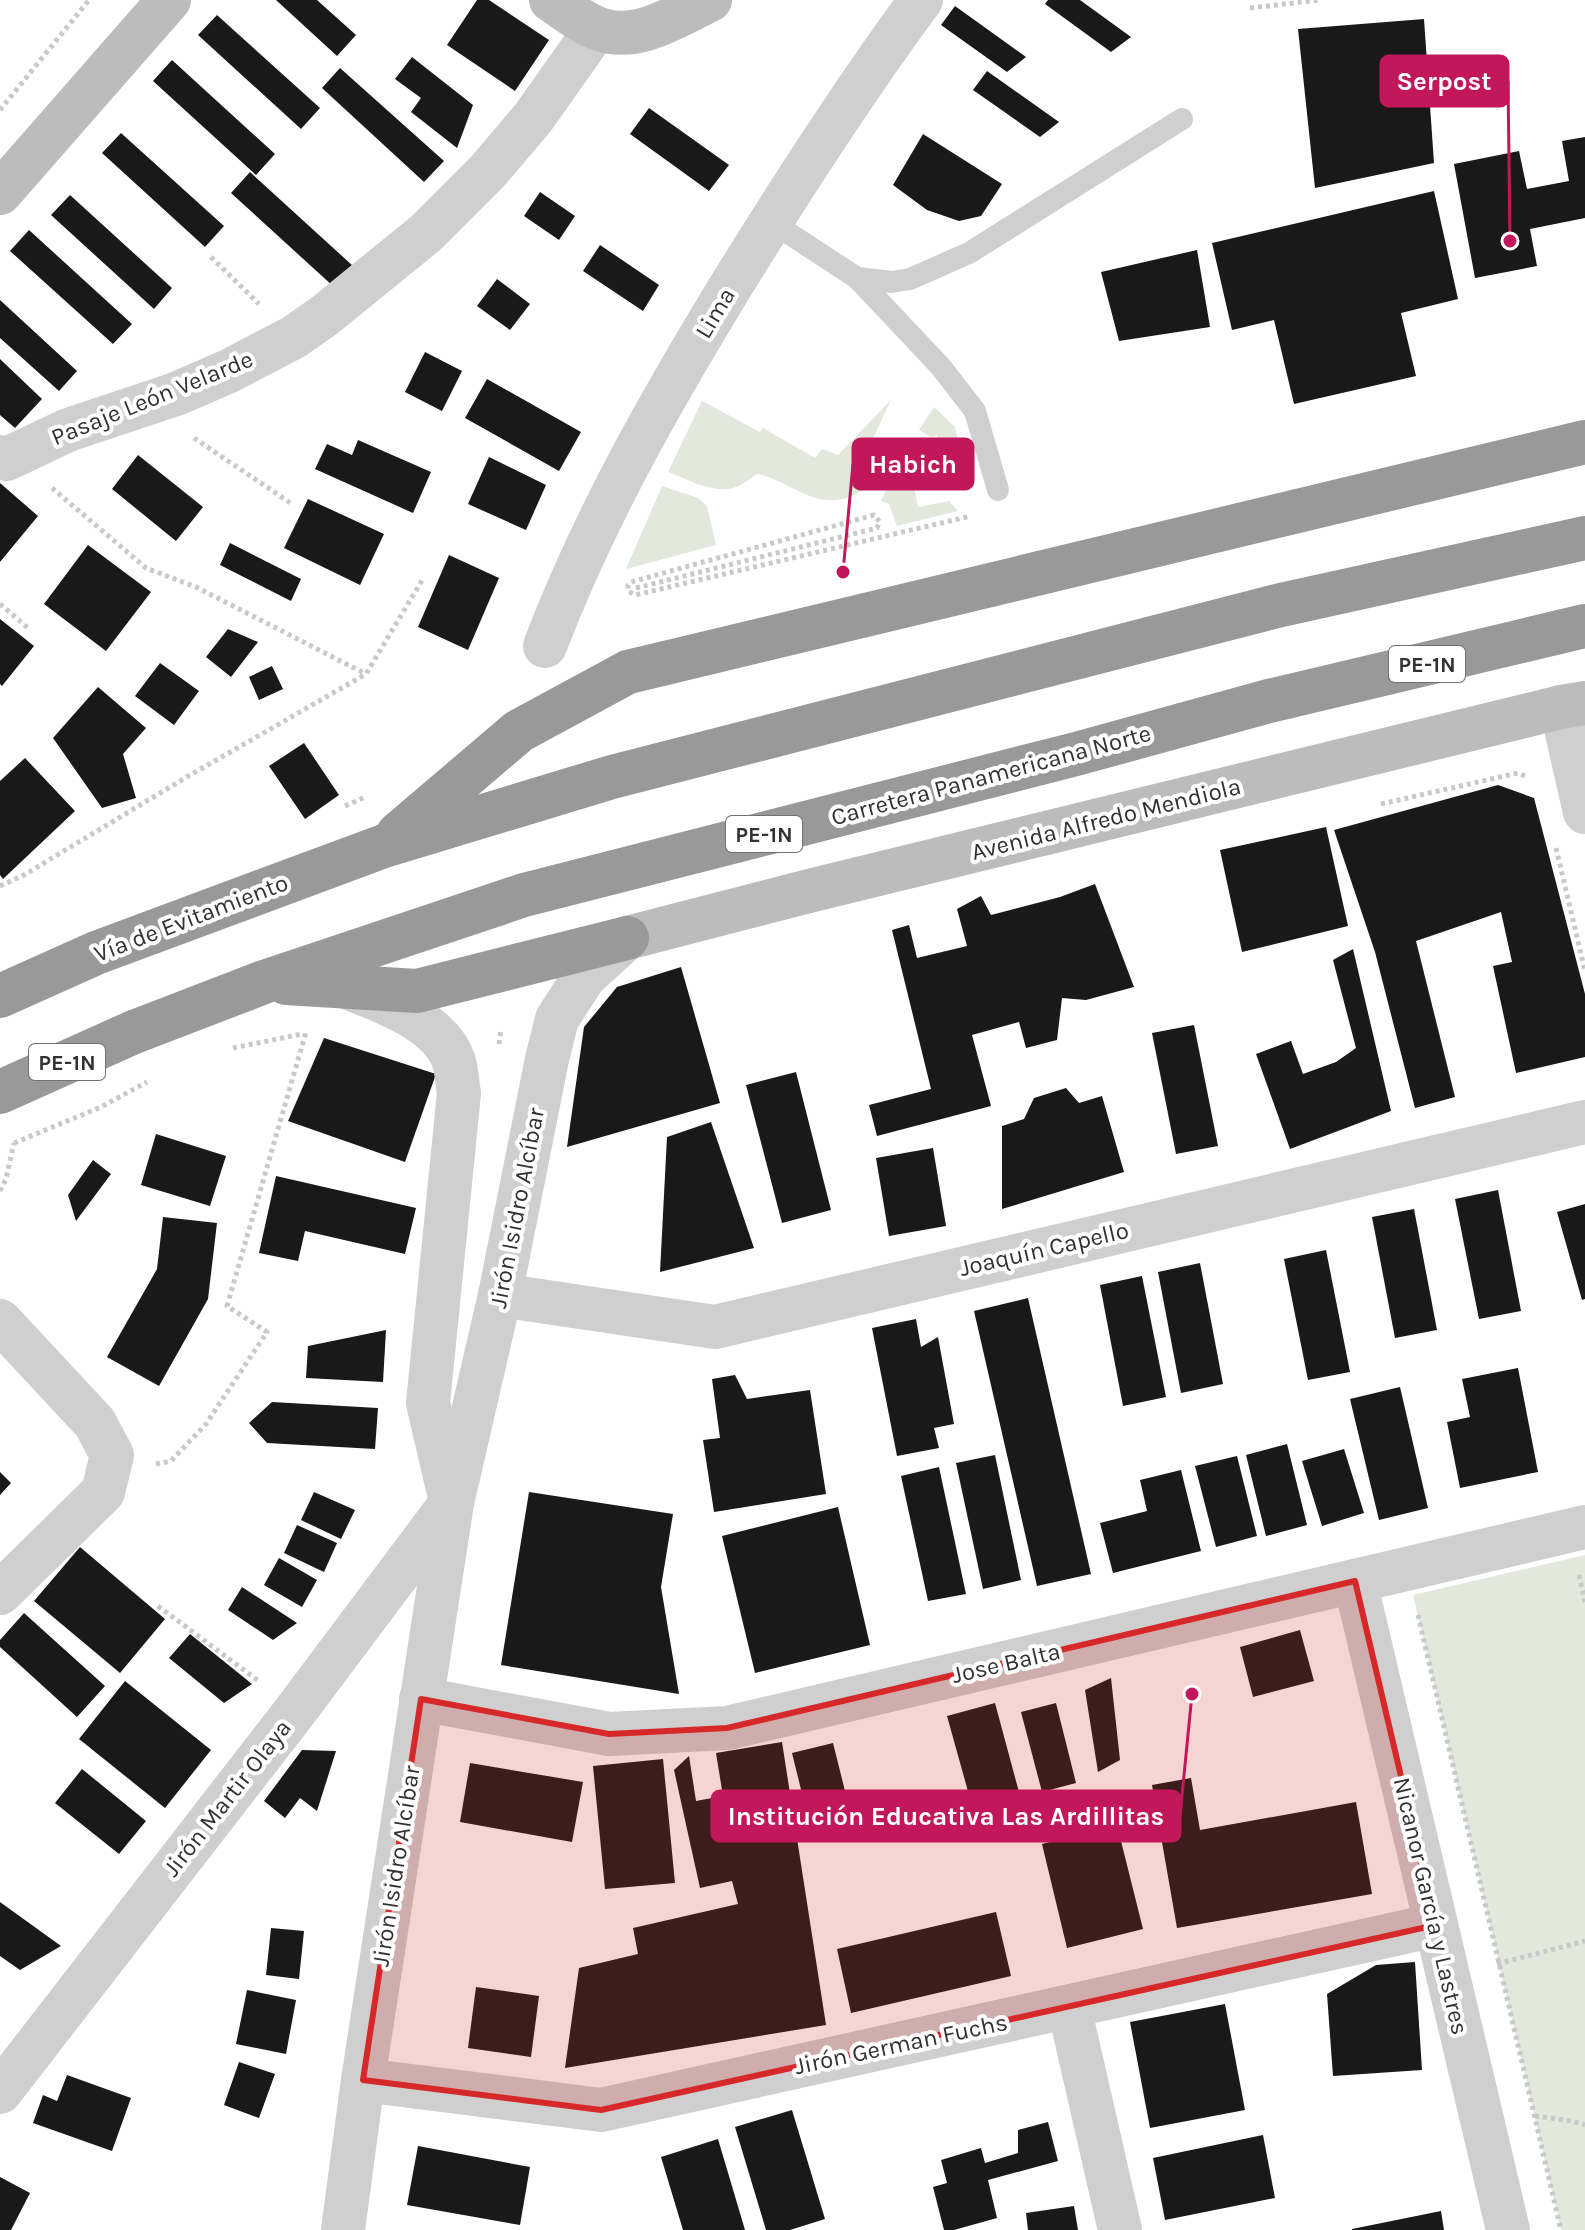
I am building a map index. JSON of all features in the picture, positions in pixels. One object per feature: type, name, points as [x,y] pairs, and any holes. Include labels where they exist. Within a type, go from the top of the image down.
[{"type":"highway","points":[[384,846],[519,731],[628,672],[1585,442]]},
{"type":"highway","points":[[384,846],[612,777],[1281,605],[1585,538]]},
{"type":"highway","name":"Carretera Panamericana Norte","points":[[264,982],[524,895],[1076,754],[1269,701],[1585,626]]},
{"type":"highway","name":"Vía de Evitamiento","points":[[0,996],[96,953],[384,846]]},
{"type":"highway","points":[[264,982],[417,991],[627,938]]},
{"type":"highway","name":"PE-1N","points":[[0,1092],[134,1032],[264,982]]},
{"type":"main road","points":[[0,193],[169,0]]},
{"type":"main road","points":[[551,0],[596,29],[619,35],[659,25],[710,0]]},
{"type":"main road","name":"Avenida Alfredo Mendiola","points":[[627,938],[1573,705]]},
{"type":"street","name":"Lima","points":[[545,646],[565,594],[637,448],[673,383],[770,221],[851,98],[921,0]]},
{"type":"street","name":"Pasaje León Velarde","points":[[4,458],[68,430],[176,394],[229,371],[294,337],[324,316],[401,255],[467,192],[533,118],[596,29]]},
{"type":"street","points":[[1569,826],[1573,705]]},
{"type":"street","name":"Jirón Isidro Alcíbar","points":[[343,2230],[363,2080],[452,1503],[500,1295],[547,1059],[557,1019],[584,977],[627,938]]},
{"type":"street","name":"Jirón Isidro Alcíbar","points":[[332,986],[406,1014],[437,1035],[453,1060],[459,1093],[428,1403],[452,1503]]},
{"type":"street","name":"Joaquín Capello","points":[[500,1295],[715,1327],[1585,1122]]},
{"type":"street","points":[[0,1321],[95,1423],[112,1455],[103,1492],[0,1593]]},
{"type":"street","name":"Jirón Martir Olaya","points":[[0,2092],[452,1503]]},
{"type":"street","name":"Jose Balta","points":[[421,1699],[609,1734],[727,1728],[1585,1527]]},
{"type":"street","name":"Nicanor García y Lastres","points":[[1355,1581],[1508,2230]]},
{"type":"street","name":"Jirón German Fuchs","points":[[363,2080],[601,2110],[1436,1925]]},
{"type":"street","points":[[1069,2007],[1120,2230]]},
{"type":"lane","points":[[857,278],[892,282],[910,279],[969,253],[1182,119]]},
{"type":"lane","points":[[770,221],[857,278],[941,367],[975,411],[998,490]]},
{"type":"path","points":[[0,110],[89,0]]},
{"type":"path","points":[[1250,8],[1319,0]]},
{"type":"path","points":[[211,257],[294,337]]},
{"type":"path","points":[[143,405],[292,504]]},
{"type":"path","points":[[4,458],[46,483],[146,568],[196,587],[366,674]]},
{"type":"path","points":[[636,588],[877,528],[879,519],[874,515],[631,582],[628,591],[635,595],[971,516]]},
{"type":"path","points":[[0,886],[24,875],[366,674],[424,577]]},
{"type":"path","points":[[0,604],[28,628]]},
{"type":"path","points":[[339,809],[366,797]]},
{"type":"path","points":[[1569,826],[1585,971]]},
{"type":"path","points":[[108,1472],[171,1461],[206,1424],[267,1332],[227,1306],[306,1034],[332,986]]},
{"type":"path","points":[[228,1049],[320,1034]]},
{"type":"path","points":[[14,1143],[101,1107]]},
{"type":"path","points":[[158,1606],[296,1710]]},
{"type":"path","points":[[1417,1610],[1561,2230]]},
{"type":"path","points":[[1447,1976],[1585,1941]]},
{"type":"path","points":[[1535,2116],[1585,2125]]},
{"type":"highlighted area","points":[[1355,1581],[1436,1925],[601,2110],[363,2080],[421,1699],[609,1734],[727,1728]]},
{"type":"shaded area","points":[[891,400],[866,453],[862,491],[847,498],[833,500],[808,496],[758,474],[736,487],[719,489],[668,472],[702,401],[760,432],[763,428],[815,458],[822,449],[838,455]]},
{"type":"shaded area","points":[[934,407],[955,427],[963,467],[950,470],[945,455],[941,455],[937,435],[931,437],[919,430]]},
{"type":"shaded area","points":[[911,472],[918,507],[949,501],[958,511],[897,526],[889,504],[881,501],[894,475]]},
{"type":"shaded area","points":[[662,486],[698,498],[707,506],[716,545],[626,569]]},
{"type":"shaded area","points":[[1585,1555],[1585,2230],[1561,2230],[1413,1595]]},
{"type":"building","points":[[276,0],[317,0],[356,35],[337,56]]},
{"type":"building","points":[[477,0],[489,0],[549,40],[515,91],[447,45]]},
{"type":"building","points":[[1048,0],[1080,0],[1131,37],[1111,52],[1045,4]]},
{"type":"building","points":[[955,6],[1026,57],[1007,72],[941,25]]},
{"type":"building","points":[[217,15],[320,108],[301,129],[198,35]]},
{"type":"building","points":[[1424,19],[1434,163],[1315,188],[1298,29]]},
{"type":"building","points":[[412,57],[473,105],[457,148],[411,112],[421,98],[395,79]]},
{"type":"building","points":[[172,60],[275,154],[256,175],[153,81]]},
{"type":"building","points":[[340,68],[444,161],[424,182],[322,88]]},
{"type":"building","points":[[987,71],[1059,122],[1040,137],[973,90]]},
{"type":"building","points":[[649,108],[729,165],[709,191],[630,134]]},
{"type":"building","points":[[121,133],[224,226],[205,247],[102,153]]},
{"type":"building","points":[[923,134],[1002,184],[981,216],[959,221],[927,210],[893,185]]},
{"type":"building","points":[[1585,137],[1585,218],[1530,229],[1537,266],[1475,278],[1454,164],[1519,151],[1527,189],[1569,181],[1562,141]]},
{"type":"building","points":[[250,172],[353,266],[334,287],[231,193]]},
{"type":"building","points":[[1434,191],[1458,299],[1401,313],[1416,376],[1294,404],[1274,320],[1232,330],[1212,243]]},
{"type":"building","points":[[540,192],[575,216],[559,240],[524,216]]},
{"type":"building","points":[[70,195],[172,288],[154,309],[51,215]]},
{"type":"building","points":[[29,230],[132,324],[113,344],[10,251]]},
{"type":"building","points":[[600,245],[659,285],[643,311],[583,271]]},
{"type":"building","points":[[1197,250],[1210,327],[1119,341],[1101,272]]},
{"type":"building","points":[[497,279],[530,304],[510,330],[477,306]]},
{"type":"building","points":[[0,300],[77,371],[59,391],[0,338]]},
{"type":"building","points":[[425,352],[462,371],[442,411],[405,392]]},
{"type":"building","points":[[0,359],[42,399],[15,428],[0,415]]},
{"type":"building","points":[[487,379],[581,432],[559,471],[465,418]]},
{"type":"building","points":[[358,440],[431,472],[413,513],[315,469],[327,444],[352,455]]},
{"type":"building","points":[[138,455],[203,507],[176,541],[112,489]]},
{"type":"building","points":[[489,457],[546,485],[526,530],[468,504]]},
{"type":"building","points":[[0,483],[38,516],[0,562]]},
{"type":"building","points":[[308,499],[384,534],[360,585],[284,548]]},
{"type":"building","points":[[230,543],[301,579],[291,601],[220,565]]},
{"type":"building","points":[[88,545],[151,592],[106,651],[44,604]]},
{"type":"building","points":[[449,555],[499,578],[468,650],[418,627]]},
{"type":"building","points":[[0,619],[34,646],[2,686],[0,684]]},
{"type":"building","points":[[228,629],[258,642],[231,677],[206,657]]},
{"type":"building","points":[[160,663],[199,691],[174,725],[135,696]]},
{"type":"building","points":[[272,666],[283,689],[259,700],[249,677]]},
{"type":"building","points":[[98,687],[146,728],[123,754],[136,798],[102,808],[53,738]]},
{"type":"building","points":[[304,743],[339,795],[305,819],[269,766]]},
{"type":"building","points":[[25,758],[75,811],[3,879],[0,875],[0,781]]},
{"type":"building","points":[[1498,785],[1534,798],[1585,994],[1585,1057],[1516,1073],[1493,966],[1512,962],[1501,912],[1416,941],[1455,1097],[1415,1108],[1375,952],[1334,830]]},
{"type":"building","points":[[1326,827],[1348,926],[1242,952],[1220,850]]},
{"type":"building","points":[[1095,884],[1134,987],[1086,1000],[1062,998],[1057,1040],[1026,1048],[1019,1022],[972,1035],[991,1106],[877,1136],[869,1105],[931,1089],[892,930],[909,925],[917,958],[967,946],[957,909],[981,896],[991,915],[1060,897]]},
{"type":"building","points":[[1353,949],[1391,1111],[1290,1149],[1256,1054],[1291,1041],[1303,1074],[1336,1062],[1356,1048],[1333,960]]},
{"type":"building","points":[[681,967],[720,1103],[567,1147],[584,1027],[617,987]]},
{"type":"building","points":[[1194,1025],[1218,1146],[1176,1154],[1152,1033]]},
{"type":"building","points":[[324,1038],[436,1074],[405,1162],[288,1121]]},
{"type":"building","points":[[796,1072],[831,1210],[782,1223],[746,1085]]},
{"type":"building","points":[[1066,1088],[1079,1103],[1102,1096],[1124,1172],[1002,1209],[1002,1126],[1024,1119],[1034,1098]]},
{"type":"building","points":[[711,1122],[754,1248],[660,1272],[667,1137]]},
{"type":"building","points":[[156,1134],[226,1156],[210,1206],[141,1185]]},
{"type":"building","points":[[933,1148],[946,1226],[889,1236],[876,1158]]},
{"type":"building","points":[[93,1160],[111,1174],[76,1221],[68,1195]]},
{"type":"building","points":[[276,1176],[416,1208],[405,1254],[305,1231],[298,1261],[259,1253]]},
{"type":"building","points":[[1498,1190],[1521,1311],[1479,1319],[1455,1199]]},
{"type":"building","points":[[1585,1204],[1585,1299],[1582,1300],[1557,1212]]},
{"type":"building","points":[[1414,1209],[1437,1330],[1395,1338],[1372,1217]]},
{"type":"building","points":[[163,1217],[217,1223],[208,1299],[159,1386],[107,1357],[157,1269]]},
{"type":"building","points":[[1326,1250],[1350,1372],[1308,1380],[1284,1259]]},
{"type":"building","points":[[1200,1263],[1223,1384],[1181,1393],[1158,1272]]},
{"type":"building","points":[[1142,1276],[1166,1397],[1123,1406],[1100,1285]]},
{"type":"building","points":[[1028,1298],[1091,1574],[1037,1586],[974,1311]]},
{"type":"building","points":[[916,1319],[921,1347],[938,1337],[954,1424],[934,1428],[939,1448],[897,1456],[872,1328]]},
{"type":"building","points":[[386,1330],[383,1382],[306,1378],[308,1346]]},
{"type":"building","points":[[1518,1368],[1538,1472],[1460,1488],[1447,1422],[1470,1417],[1462,1379]]},
{"type":"building","points":[[735,1375],[747,1399],[810,1390],[826,1494],[714,1512],[703,1440],[720,1438],[712,1379]]},
{"type":"building","points":[[1400,1387],[1428,1508],[1379,1520],[1350,1399]]},
{"type":"building","points":[[272,1402],[378,1408],[375,1449],[267,1443],[249,1423]]},
{"type":"building","points":[[1287,1444],[1307,1525],[1266,1536],[1246,1455]]},
{"type":"building","points":[[1344,1449],[1364,1513],[1322,1526],[1302,1461]]},
{"type":"building","points":[[995,1455],[1021,1580],[983,1589],[956,1463]]},
{"type":"building","points":[[1237,1456],[1257,1536],[1216,1547],[1195,1466]]},
{"type":"building","points":[[939,1467],[966,1594],[928,1601],[901,1476]]},
{"type":"building","points":[[1181,1470],[1201,1551],[1113,1573],[1100,1523],[1147,1511],[1140,1480]]},
{"type":"building","points":[[0,1472],[11,1483],[0,1495]]},
{"type":"building","points":[[314,1492],[355,1510],[341,1539],[301,1520]]},
{"type":"building","points":[[529,1492],[673,1514],[661,1587],[679,1694],[501,1665]]},
{"type":"building","points":[[838,1507],[870,1645],[755,1673],[722,1536]]},
{"type":"building","points":[[297,1525],[337,1543],[324,1572],[284,1553]]},
{"type":"building","points":[[80,1547],[165,1619],[120,1673],[34,1601]]},
{"type":"building","points":[[279,1558],[317,1580],[302,1607],[264,1585]]},
{"type":"building","points":[[242,1587],[297,1623],[273,1640],[228,1610]]},
{"type":"building","points":[[24,1613],[105,1686],[77,1717],[0,1647],[0,1640]]},
{"type":"building","points":[[1300,1630],[1314,1681],[1253,1697],[1240,1647]]},
{"type":"building","points":[[190,1634],[252,1684],[224,1703],[169,1658]]},
{"type":"building","points":[[1111,1678],[1120,1760],[1098,1772],[1085,1690]]},
{"type":"building","points":[[125,1681],[211,1750],[165,1808],[79,1739]]},
{"type":"building","points":[[995,1703],[1023,1807],[976,1820],[947,1716]]},
{"type":"building","points":[[1056,1703],[1076,1783],[1042,1792],[1021,1712]]},
{"type":"building","points":[[782,1742],[826,2025],[565,2068],[579,1968],[638,1954],[633,1928],[738,1904],[732,1881],[700,1888],[674,1770],[689,1756],[696,1801],[723,1796],[716,1753]]},
{"type":"building","points":[[833,1743],[853,1823],[812,1834],[792,1753]]},
{"type":"building","points":[[302,1750],[336,1751],[317,1811],[300,1798],[285,1818],[264,1801]]},
{"type":"building","points":[[663,1759],[675,1883],[605,1889],[593,1766]]},
{"type":"building","points":[[470,1763],[583,1782],[572,1842],[460,1822]]},
{"type":"building","points":[[82,1769],[146,1821],[119,1854],[55,1803]]},
{"type":"building","points":[[1191,1778],[1200,1830],[1356,1802],[1372,1894],[1177,1928],[1152,1785]]},
{"type":"building","points":[[1117,1825],[1143,1929],[1067,1948],[1042,1844]]},
{"type":"building","points":[[0,1902],[61,1946],[20,1970],[0,1956]]},
{"type":"building","points":[[996,1912],[1011,1976],[851,2013],[837,1949]]},
{"type":"building","points":[[271,1928],[304,1931],[299,1979],[266,1975]]},
{"type":"building","points":[[1415,1962],[1422,2070],[1333,2076],[1327,1994],[1376,1965]]},
{"type":"building","points":[[476,1987],[539,1996],[531,2057],[468,2048]]},
{"type":"building","points":[[247,1990],[296,2000],[286,2054],[236,2044]]},
{"type":"building","points":[[1225,2004],[1245,2110],[1150,2128],[1130,2022]]},
{"type":"building","points":[[239,2062],[275,2074],[259,2118],[224,2105]]},
{"type":"building","points":[[67,2075],[131,2098],[112,2151],[33,2123],[43,2095],[57,2101]]},
{"type":"building","points":[[792,2110],[825,2219],[790,2230],[766,2230],[735,2127]]},
{"type":"building","points":[[1048,2122],[1058,2161],[988,2180],[997,2218],[944,2230],[933,2187],[947,2183],[941,2160],[981,2148],[985,2163],[1018,2153],[1018,2130]]},
{"type":"building","points":[[1263,2135],[1275,2198],[1165,2220],[1153,2158]]},
{"type":"building","points":[[718,2139],[745,2230],[683,2230],[661,2157]]},
{"type":"building","points":[[418,2146],[530,2167],[520,2225],[407,2205]]},
{"type":"building","points":[[0,2177],[30,2193],[11,2230],[0,2230]]},
{"type":"building","points":[[1074,2206],[1078,2230],[1028,2230],[1026,2213]]},
{"type":"building","points":[[1441,2211],[1444,2230],[1352,2230],[1352,2229]]},
{"type":"place","name":"Serpost","points":[[1510,241]]},
{"type":"place","name":"Habich","points":[[843,572]]},
{"type":"place","name":"Institución Educativa Las Ardillitas","points":[[1192,1694]]}]
